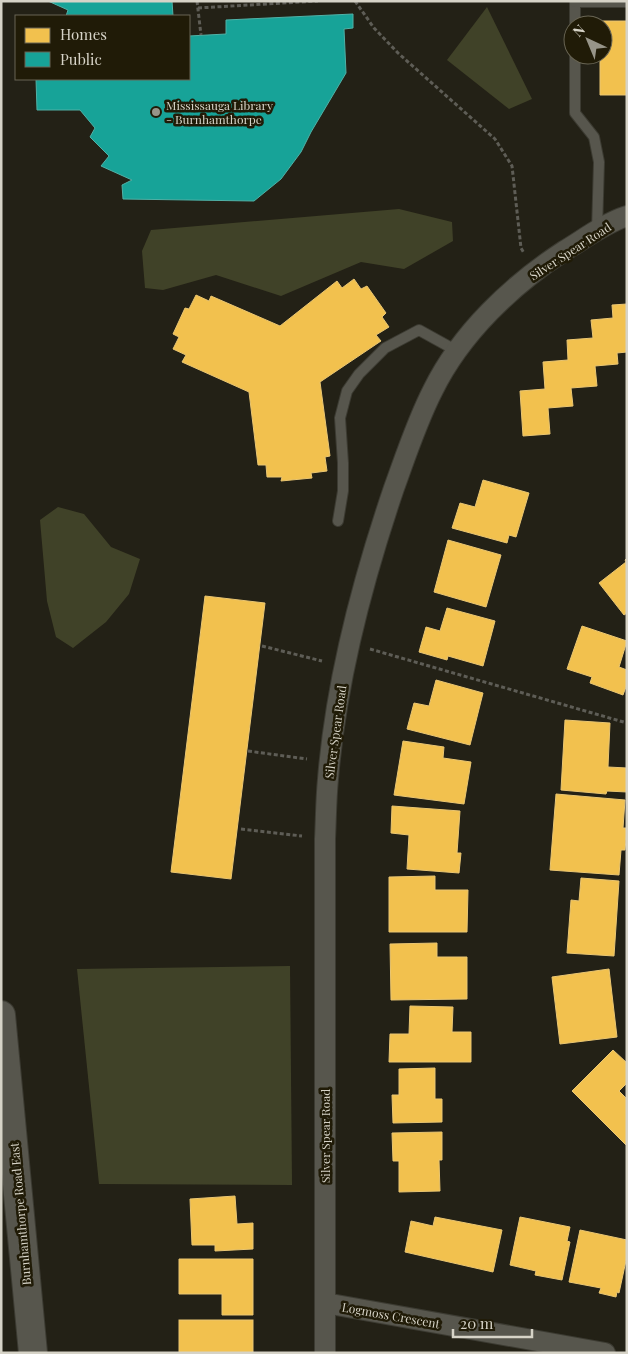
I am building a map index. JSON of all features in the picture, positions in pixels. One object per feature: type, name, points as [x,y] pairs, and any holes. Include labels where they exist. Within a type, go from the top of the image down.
[{"type":"main road","name":"Burnhamthorpe Road East","points":[[1,1015],[33,1353]]},
{"type":"street","name":"Silver Spear Road","points":[[325,1353],[325,839],[330,762],[349,642],[380,528],[410,443],[433,389],[457,351],[498,303],[534,271],[597,231],[627,216]]},
{"type":"street","name":"Logmoss Crescent","points":[[325,1303],[605,1353]]},
{"type":"lane","points":[[575,15],[575,2],[627,2]]},
{"type":"lane","points":[[575,65],[575,112],[594,137],[599,162],[597,231]]},
{"type":"lane","points":[[338,521],[343,472],[340,418],[347,391],[359,374],[385,348],[419,330],[457,351]]},
{"type":"path","points":[[197,1],[201,35]]},
{"type":"path","points":[[198,8],[318,1]]},
{"type":"path","points":[[355,1],[374,28],[398,53],[495,139],[512,166],[521,248],[534,271]]},
{"type":"path","points":[[349,642],[627,723]]},
{"type":"path","points":[[262,646],[344,666]]},
{"type":"path","points":[[248,751],[330,762]]},
{"type":"path","points":[[241,829],[325,839]]},
{"type":"green space","points":[[487,7],[532,99],[509,109],[447,60]]},
{"type":"green space","points":[[399,209],[452,222],[453,241],[404,269],[361,262],[281,296],[216,275],[163,290],[145,288],[142,251],[151,230]]},
{"type":"green space","points":[[58,507],[84,514],[111,547],[140,559],[129,594],[106,622],[73,648],[56,637],[47,601],[40,520]]},
{"type":"green space","points":[[290,966],[292,1185],[99,1184],[77,969]]},
{"type":"building: Homes","points":[[613,21],[627,21],[627,95],[600,95],[600,65],[613,65]]},
{"type":"building: Homes","points":[[354,279],[361,289],[367,286],[386,313],[382,317],[389,327],[376,335],[381,341],[320,382],[330,456],[325,457],[327,471],[311,473],[312,478],[281,481],[282,477],[267,477],[266,465],[258,465],[249,392],[182,362],[186,355],[173,349],[179,337],[173,334],[185,308],[189,309],[196,295],[209,301],[211,296],[280,326],[337,281],[342,288]]},
{"type":"building: Homes","points":[[627,304],[627,352],[617,353],[618,364],[595,366],[597,386],[571,388],[573,406],[548,408],[550,434],[523,436],[520,391],[545,389],[543,362],[568,360],[567,340],[593,338],[591,320],[613,318],[612,305]]},
{"type":"building: Homes","points":[[483,480],[529,493],[516,537],[509,535],[507,543],[452,528],[460,503],[475,507]]},
{"type":"building: Homes","points":[[448,540],[501,555],[486,607],[434,592]]},
{"type":"building: Homes","points":[[627,558],[627,613],[624,615],[599,583],[626,562]]},
{"type":"building: Homes","points":[[205,596],[265,603],[231,879],[171,872]]},
{"type":"building: Homes","points":[[447,608],[495,621],[483,666],[448,656],[447,660],[419,652],[426,627],[440,631]]},
{"type":"building: Homes","points":[[582,626],[627,641],[619,667],[627,670],[627,684],[623,695],[590,683],[592,677],[567,669]]},
{"type":"building: Homes","points":[[436,680],[483,693],[470,745],[407,729],[414,703],[429,706]]},
{"type":"building: Homes","points":[[565,720],[610,723],[608,767],[627,768],[627,792],[607,791],[606,794],[561,790]]},
{"type":"building: Homes","points":[[403,741],[444,747],[443,758],[471,762],[464,804],[394,795]]},
{"type":"building: Homes","points":[[556,794],[625,800],[623,828],[627,828],[625,850],[621,850],[619,875],[550,870]]},
{"type":"building: Homes","points":[[392,806],[460,811],[457,853],[461,853],[459,873],[407,869],[409,835],[391,833]]},
{"type":"building: Homes","points":[[435,876],[435,890],[468,890],[467,932],[389,932],[389,877]]},
{"type":"building: Homes","points":[[581,878],[619,881],[614,956],[567,953],[571,900],[579,901]]},
{"type":"building: Homes","points":[[437,943],[437,957],[467,957],[467,999],[391,1000],[390,944]]},
{"type":"building: Homes","points":[[609,969],[617,1037],[560,1044],[552,977]]},
{"type":"building: Homes","points":[[410,1006],[453,1007],[452,1032],[471,1032],[471,1062],[389,1062],[390,1034],[409,1034]]},
{"type":"building: Homes","points":[[613,1050],[627,1063],[627,1083],[619,1091],[627,1099],[627,1146],[572,1091]]},
{"type":"building: Homes","points":[[435,1068],[435,1099],[442,1099],[442,1122],[393,1123],[392,1095],[399,1095],[399,1069]]},
{"type":"building: Homes","points":[[442,1132],[442,1160],[439,1160],[440,1191],[399,1192],[399,1161],[393,1161],[392,1133]]},
{"type":"building: Homes","points":[[235,1196],[237,1224],[253,1223],[253,1249],[215,1251],[215,1245],[192,1245],[190,1199]]},
{"type":"building: Homes","points":[[435,1217],[502,1230],[493,1272],[405,1252],[411,1221],[433,1226]]},
{"type":"building: Homes","points":[[520,1217],[570,1227],[567,1241],[570,1242],[562,1280],[535,1275],[536,1271],[510,1265]]},
{"type":"building: Homes","points":[[580,1230],[627,1240],[627,1256],[619,1293],[617,1292],[616,1297],[599,1293],[601,1288],[569,1282]]},
{"type":"building: Homes","points":[[179,1259],[253,1259],[253,1315],[222,1315],[222,1294],[179,1294]]},
{"type":"building: Homes","points":[[179,1320],[253,1320],[253,1353],[179,1353]]},
{"type":"building: Public","points":[[48,1],[172,1],[173,15],[66,15],[68,10]]},
{"type":"building: Public","points":[[353,14],[353,28],[344,29],[346,73],[301,152],[281,179],[254,201],[123,199],[122,185],[132,180],[101,166],[109,156],[90,137],[95,128],[80,110],[37,110],[36,80],[190,80],[190,36],[226,34],[226,20]]},
{"type":"place","name":"Mississauga Library - Burnhamthorpe","points":[[156,112]]}]
